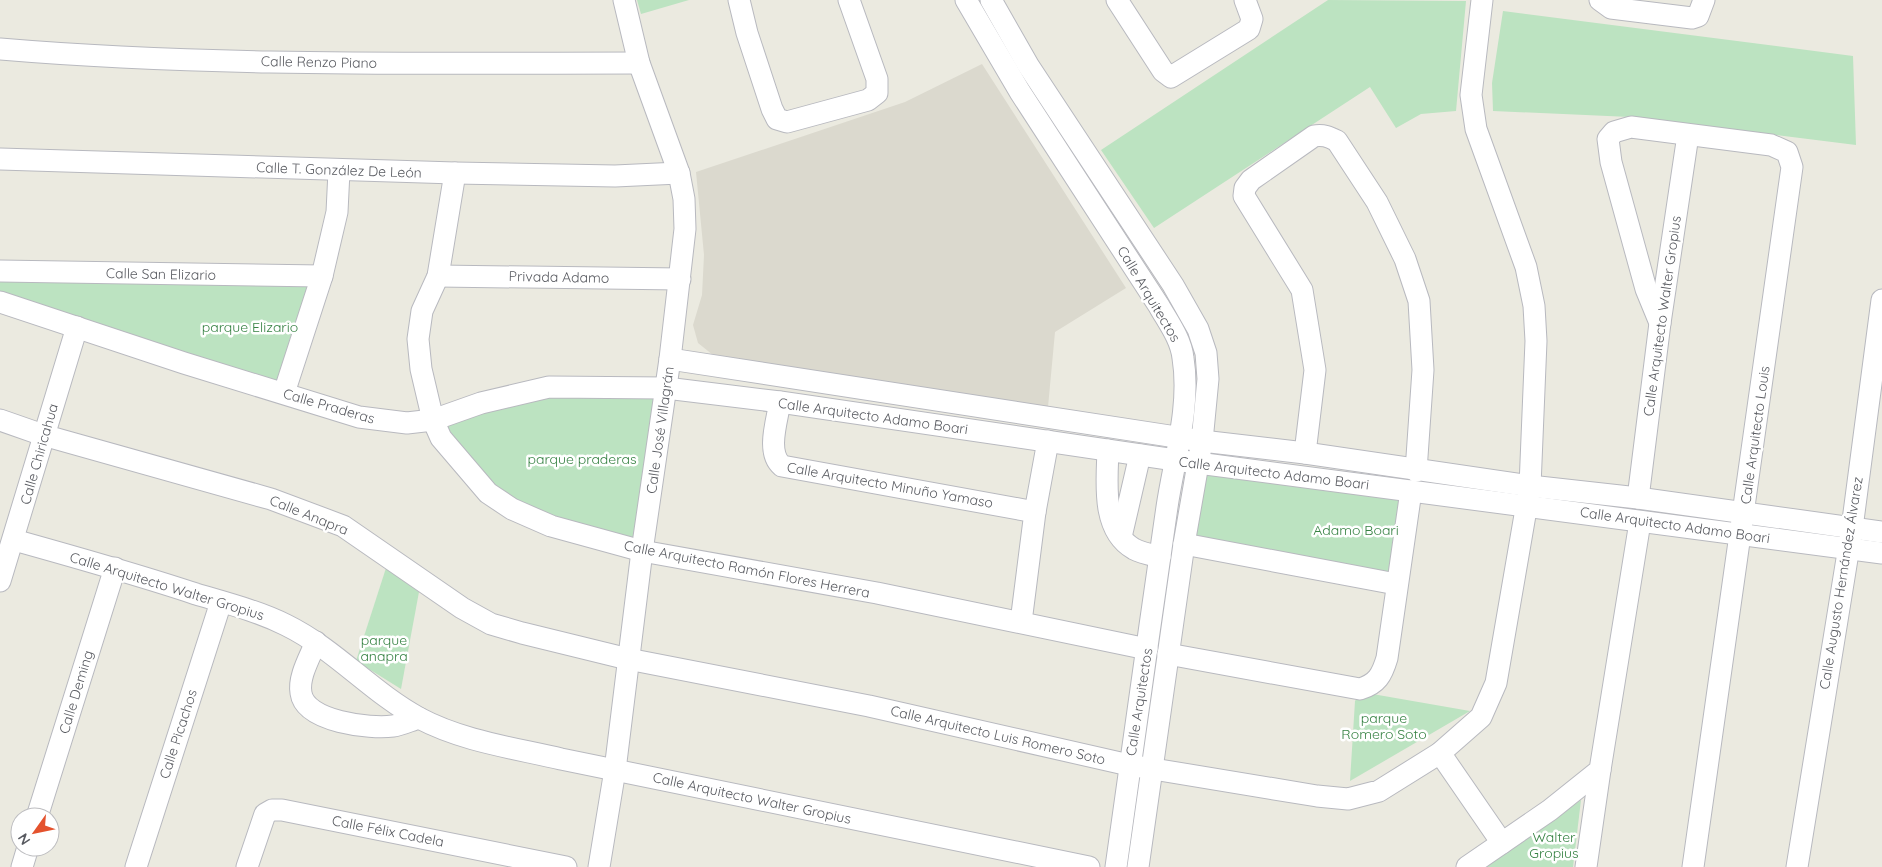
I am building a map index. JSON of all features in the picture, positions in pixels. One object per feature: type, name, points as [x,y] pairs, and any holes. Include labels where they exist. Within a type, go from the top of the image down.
[{"type":"street","name":"Calle José Villagrán","points":[[599,867],[615,770],[642,551],[670,359],[685,229],[684,199],[679,173],[639,63],[624,0]]},
{"type":"street","points":[[739,0],[747,33],[772,109],[777,118],[791,122],[868,100],[877,93],[877,79],[849,0]]},
{"type":"street","name":"Calle Arquitectos","points":[[966,0],[1020,92],[1160,306],[1175,334],[1183,356],[1185,379],[1179,437],[1129,765],[1116,867]]},
{"type":"street","name":"Calle Arquitectos","points":[[991,0],[1028,65],[1181,300],[1198,329],[1206,353],[1208,379],[1202,441],[1184,544],[1138,867]]},
{"type":"street","points":[[1117,0],[1163,71],[1171,77],[1245,33],[1252,24],[1250,9],[1244,0]]},
{"type":"street","name":"Calle Arquitecto Luis Romero Soto","points":[[628,659],[869,706],[1129,765],[1317,796],[1348,799],[1379,791],[1440,753],[1481,717],[1496,683],[1528,496],[1536,342],[1534,306],[1526,267],[1476,129],[1471,95],[1482,0]]},
{"type":"street","points":[[1600,0],[1611,8],[1692,18],[1698,16],[1704,0]]},
{"type":"street","name":"Calle Renzo Piano","points":[[0,50],[70,55],[348,63],[639,63]]},
{"type":"street","points":[[1660,323],[1646,289],[1611,162],[1608,139],[1614,132],[1631,127],[1688,135]]},
{"type":"street","name":"Calle Arquitecto Louis","points":[[1688,135],[1770,145],[1787,152],[1792,167],[1693,867]]},
{"type":"street","name":"Calle Arquitecto Walter Gropius","points":[[1638,498],[1660,323],[1688,135]]},
{"type":"street","points":[[1168,654],[1360,689],[1371,686],[1383,673],[1391,635],[1396,584],[1414,481],[1423,370],[1419,301],[1405,259],[1377,202],[1336,141],[1328,136],[1314,136],[1252,180],[1245,188],[1246,202],[1282,255],[1302,290],[1314,370],[1305,453]]},
{"type":"street","name":"Calle T. González De León","points":[[0,159],[455,174],[615,176],[679,173]]},
{"type":"street","points":[[284,393],[322,276],[337,212],[339,171]]},
{"type":"street","name":"Calle Arquitecto Ramón Flores Herrera","points":[[455,174],[438,276],[422,311],[418,339],[421,369],[433,420],[441,438],[488,493],[512,509],[551,526],[642,551],[877,593],[1147,649]]},
{"type":"street","points":[[1101,215],[1119,203]]},
{"type":"street","name":"Calle San Elizario","points":[[0,271],[322,276]]},
{"type":"street","name":"Privada Adamo","points":[[438,276],[680,279]]},
{"type":"street","name":"Calle Augusto Hernández Álvarez","points":[[1797,867],[1849,538],[1882,300]]},
{"type":"street","name":"Calle Praderas","points":[[0,302],[184,363],[359,417],[407,423],[433,420],[481,403],[549,386],[666,388]]},
{"type":"street","name":"Calle Chiricahua","points":[[0,582],[77,327]]},
{"type":"street","name":"Calle Arquitecto Adamo Boari","points":[[670,359],[1202,441],[1305,453],[1414,481]]},
{"type":"street","name":"Calle Arquitecto Adamo Boari","points":[[666,388],[780,402],[1175,460],[1414,481],[1528,496],[1640,522],[1739,534],[1849,538],[1882,532]]},
{"type":"street","name":"Calle Arquitecto Minuño Yamaso","points":[[780,402],[774,455],[782,466],[1035,512]]},
{"type":"street","name":"Calle Anapra","points":[[0,420],[43,435],[271,498],[343,526],[462,608],[491,624],[628,659]]},
{"type":"street","points":[[1021,622],[1035,512],[1048,441]]},
{"type":"street","points":[[1108,450],[1106,498],[1108,508],[1121,537],[1134,549],[1160,557]]},
{"type":"street","points":[[1121,537],[1140,455]]},
{"type":"street","name":"Calle Arquitecto Adamo Boari","points":[[1528,496],[1638,498],[1744,512],[1849,538],[1882,553]]},
{"type":"street","points":[[1586,867],[1640,522]]},
{"type":"street","name":"Calle Arquitecto Walter Gropius","points":[[14,540],[115,568],[285,624],[316,642],[385,695],[419,718],[443,729],[496,744],[615,770],[1089,867]]},
{"type":"street","points":[[1184,544],[1396,584]]},
{"type":"street","name":"Calle Deming","points":[[40,807],[115,568]]},
{"type":"street","name":"Calle Picachos","points":[[136,867],[221,602]]},
{"type":"street","points":[[316,642],[301,682],[301,694],[308,708],[350,724],[372,728],[396,726],[419,718]]},
{"type":"street","points":[[1440,753],[1502,843]]},
{"type":"street","points":[[1467,867],[1550,810],[1600,770]]},
{"type":"street","name":"Calle Félix Cadela","points":[[247,867],[265,814],[272,810],[282,810],[566,867]]},
{"type":"shaded area","points":[[982,64],[1126,288],[1055,332],[1048,407],[718,359],[698,343],[693,325],[702,295],[704,255],[696,172],[905,102]]},
{"type":"green space","points":[[637,0],[689,0],[641,14]]},
{"type":"green space","points":[[1328,0],[1466,1],[1456,111],[1421,114],[1396,128],[1370,87],[1154,228],[1101,150]]},
{"type":"green space","points":[[1503,11],[1853,56],[1856,145],[1630,117],[1493,111],[1492,83]]},
{"type":"green space","name":"parque Elizario","points":[[0,270],[322,276],[284,393],[0,302]]},
{"type":"green space","name":"parque praderas","points":[[666,388],[642,551],[512,509],[433,420],[481,403]]},
{"type":"green space","name":"Adamo Boari","points":[[1198,463],[1411,491],[1396,584],[1184,544]]},
{"type":"green space","name":"parque anapra","points":[[386,568],[419,592],[401,689],[356,661]]},
{"type":"green space","name":"parque Romero Soto","points":[[1361,692],[1470,711],[1350,781],[1355,701]]},
{"type":"green space","name":"Walter Gropius","points":[[1581,800],[1573,867],[1486,867]]}]
